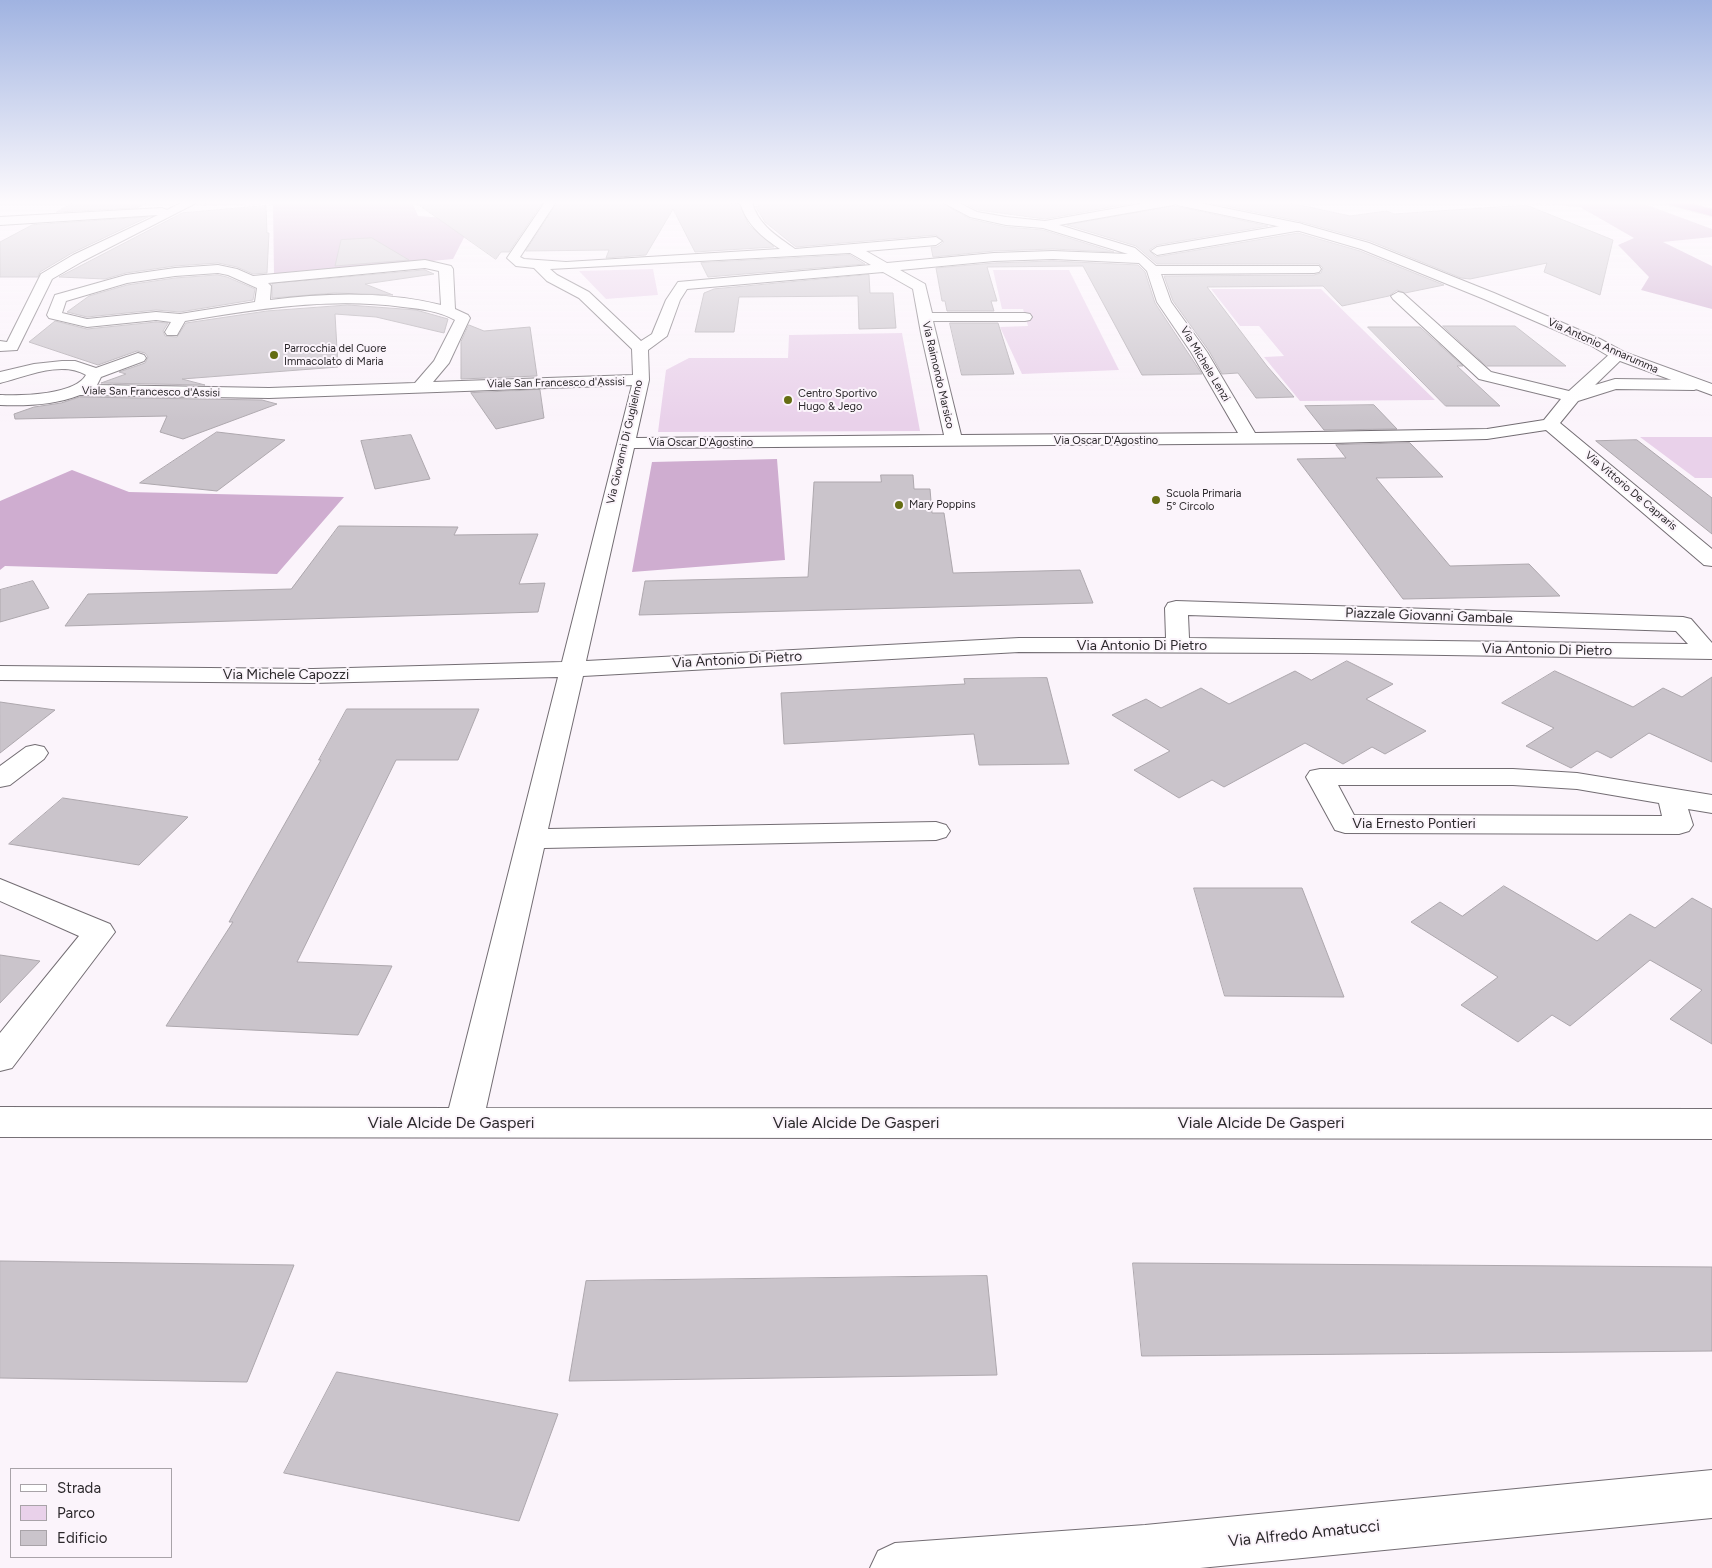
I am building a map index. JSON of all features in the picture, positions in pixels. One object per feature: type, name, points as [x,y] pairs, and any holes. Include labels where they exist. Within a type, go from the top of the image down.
[{"type":"street","points":[[49,275],[46,277],[10,343],[1,369],[1,378],[36,368],[70,366]]},
{"type":"street","points":[[87,323],[54,315],[60,298],[126,279],[153,275]]},
{"type":"street","points":[[238,275],[254,280],[264,286],[262,304]]},
{"type":"street","points":[[254,280],[306,275]]},
{"type":"street","points":[[446,275],[448,309]]},
{"type":"street","points":[[549,275],[571,286]]},
{"type":"street","points":[[564,275],[566,281],[571,286],[591,301],[640,348],[659,336],[673,300],[683,285],[794,275]]},
{"type":"street","name":"Via Raimondo Marsico","points":[[899,275],[920,288],[954,442]]},
{"type":"street","name":"Via Michele Lenzi","points":[[1152,275],[1164,302],[1199,352],[1250,439]]},
{"type":"street","name":"Via Antonio Annarumma","points":[[1439,275],[1595,342],[1618,355],[1694,385],[1712,390]]},
{"type":"street","points":[[1398,296],[1485,376],[1572,397],[1615,384],[1694,385]]},
{"type":"street","points":[[10,343],[43,330],[87,323],[156,316],[180,318],[262,304],[332,298],[393,300],[448,309],[463,318],[441,363],[423,382]]},
{"type":"street","points":[[925,317],[1026,317]]},
{"type":"street","points":[[172,332],[180,318]]},
{"type":"street","name":"Viale San Francesco d'Assisi","points":[[10,343],[70,366],[91,370],[95,375],[112,379],[293,378],[423,382],[641,380]]},
{"type":"street","name":"Via Giovanni Di Guglielmo","points":[[464,1123],[641,380],[640,348]]},
{"type":"street","points":[[1550,424],[1572,397],[1618,355]]},
{"type":"street","points":[[0,412],[75,390],[85,386],[95,375],[138,358]]},
{"type":"street","points":[[269,393],[293,378]]},
{"type":"street","name":"Viale San Francesco d'Assisi","points":[[75,390],[269,393],[423,382]]},
{"type":"street","points":[[0,400],[42,399]]},
{"type":"street","name":"Via Oscar D'Agostino","points":[[626,443],[954,442],[1043,435],[1140,434],[1250,439],[1487,434],[1550,424]]},
{"type":"street","name":"Via Vittorio De Capraris","points":[[1550,424],[1712,560]]},
{"type":"street","name":"Piazzale Giovanni Gambale","points":[[1178,646],[1176,608],[1683,624],[1709,652]]},
{"type":"street","name":"Via Antonio Di Pietro","points":[[573,669],[1019,645],[1709,652]]},
{"type":"street","name":"Via Michele Capozzi","points":[[0,673],[313,676],[573,669]]},
{"type":"street","points":[[0,779],[35,753]]},
{"type":"street","name":"Via Ernesto Pontieri","points":[[1671,797],[1679,825],[1345,824],[1320,777],[1513,777],[1577,781],[1671,797],[1712,804]]},
{"type":"street","points":[[532,839],[936,831]]},
{"type":"street","points":[[0,889],[99,932],[0,1058]]},
{"type":"street","name":"Viale Alcide De Gasperi","points":[[0,1122],[1712,1124]]},
{"type":"street","name":"Via Alfredo Amatucci","points":[[895,1568],[1145,1549],[1712,1494]]},
{"type":"green space","points":[[583,275],[654,275],[658,295],[606,299]]},
{"type":"green space","points":[[994,275],[1072,275],[1119,370],[1022,374],[1000,327],[1028,326],[1023,309],[1002,309]]},
{"type":"green space","points":[[1211,289],[1321,289],[1435,400],[1300,401],[1264,357],[1284,356],[1259,326],[1240,326]]},
{"type":"green space","name":"Centro Sportivo Hugo & Jego","points":[[902,333],[920,431],[658,432],[666,370],[689,358],[788,358],[789,335]]},
{"type":"green space","points":[[1640,437],[1712,437],[1712,478],[1695,478]]},
{"type":"shaded area","points":[[1647,275],[1712,275],[1712,309],[1641,290],[1649,277]]},
{"type":"shaded area","points":[[777,459],[785,560],[632,572],[652,462]]},
{"type":"shaded area","points":[[72,470],[129,492],[344,497],[277,574],[5,566],[0,570],[0,501]]},
{"type":"building","points":[[0,275],[39,275],[38,277],[0,277]]},
{"type":"building","points":[[63,275],[118,275],[105,279],[59,277]]},
{"type":"building","points":[[216,275],[227,277],[255,289],[253,300],[180,312],[156,310],[87,317],[67,312],[89,296],[127,285],[175,278]]},
{"type":"building","points":[[368,275],[426,275],[365,284],[393,295],[334,293],[272,298],[272,284]]},
{"type":"building","points":[[707,275],[730,275],[708,277]]},
{"type":"building","points":[[869,275],[870,293],[893,293],[896,328],[859,329],[858,296],[739,297],[734,332],[695,332],[704,293],[714,289]]},
{"type":"building","points":[[937,275],[989,275],[997,301],[991,301],[994,311],[947,311],[945,301],[942,301]]},
{"type":"building","points":[[1088,275],[1146,275],[1155,303],[1202,374],[1142,375]]},
{"type":"building","points":[[1420,275],[1444,285],[1405,293],[1397,290],[1389,296],[1342,306],[1323,286],[1207,287],[1267,366],[1294,397],[1256,398],[1238,373],[1222,374],[1209,351],[1173,301],[1164,276]]},
{"type":"building","points":[[1454,275],[1488,275],[1470,279]]},
{"type":"building","points":[[1552,275],[1605,275],[1600,295]]},
{"type":"building","points":[[348,305],[416,310],[448,319],[444,333],[376,317],[335,314],[338,367],[182,379],[205,385],[101,383],[126,374],[119,372],[145,363],[148,357],[145,353],[137,351],[98,365],[29,342],[55,321],[87,329],[156,322],[168,323],[163,331],[165,336],[177,337],[186,323],[267,311]]},
{"type":"building","points":[[950,323],[998,323],[1014,374],[962,375]]},
{"type":"building","points":[[469,325],[484,331],[530,327],[537,376],[461,379],[461,342]]},
{"type":"building","points":[[1443,326],[1515,326],[1566,366],[1487,366]]},
{"type":"building","points":[[1368,327],[1420,327],[1463,366],[1457,366],[1500,406],[1446,406]]},
{"type":"building","points":[[540,390],[544,418],[496,429],[471,393]]},
{"type":"building","points":[[80,397],[262,400],[277,404],[183,439],[160,432],[167,416],[15,419],[14,414],[34,407],[61,403]]},
{"type":"building","points":[[1374,405],[1397,429],[1324,430],[1305,406]]},
{"type":"building","points":[[217,432],[285,440],[217,491],[140,483]]},
{"type":"building","points":[[411,435],[430,479],[375,489],[361,441]]},
{"type":"building","points":[[1637,440],[1712,498],[1712,534],[1596,441]]},
{"type":"building","points":[[1410,443],[1443,477],[1376,478],[1450,566],[1529,564],[1560,596],[1403,599],[1297,459],[1346,458],[1336,445]]},
{"type":"building","points":[[881,475],[913,475],[914,489],[930,489],[932,513],[944,513],[953,573],[1080,570],[1093,603],[639,615],[645,581],[808,577],[814,482],[881,482]]},
{"type":"building","points":[[339,526],[458,527],[454,535],[538,534],[519,584],[545,583],[538,612],[65,626],[88,594],[291,589]]},
{"type":"building","points":[[33,581],[49,608],[0,622],[0,590]]},
{"type":"building","points":[[1347,661],[1393,684],[1366,699],[1426,731],[1385,754],[1372,747],[1343,764],[1305,743],[1224,787],[1212,780],[1179,798],[1134,770],[1170,751],[1112,715],[1146,699],[1161,708],[1201,688],[1229,704],[1295,671],[1311,680]]},
{"type":"building","points":[[1555,671],[1633,707],[1663,688],[1682,697],[1712,677],[1712,762],[1649,733],[1611,758],[1597,751],[1571,768],[1526,746],[1554,728],[1502,703]]},
{"type":"building","points":[[1047,678],[1069,764],[979,765],[974,734],[784,744],[781,693],[965,684],[964,679]]},
{"type":"building","points":[[0,702],[55,710],[0,753]]},
{"type":"building","points":[[347,709],[479,709],[458,760],[396,760],[297,962],[392,966],[358,1035],[166,1026],[233,922],[229,922],[321,760],[319,760]]},
{"type":"building","points":[[63,798],[188,817],[139,865],[9,844]]},
{"type":"building","points":[[1504,886],[1597,941],[1630,914],[1655,928],[1692,898],[1712,909],[1712,1044],[1670,1019],[1702,990],[1650,960],[1570,1026],[1552,1015],[1518,1042],[1461,1005],[1498,977],[1411,922],[1440,902],[1462,916]]},
{"type":"building","points":[[1194,888],[1302,888],[1344,997],[1225,996]]},
{"type":"building","points":[[0,955],[40,961],[0,1003]]},
{"type":"building","points":[[0,1261],[294,1265],[247,1382],[0,1378]]},
{"type":"building","points":[[1133,1263],[1712,1267],[1712,1351],[1142,1356]]},
{"type":"building","points":[[987,1276],[997,1375],[569,1381],[586,1281]]},
{"type":"building","points":[[337,1372],[558,1414],[519,1521],[284,1473]]},
{"type":"place","name":"Parrocchia del Cuore Immacolato di Maria","points":[[274,355]]},
{"type":"place","name":"Centro Sportivo Hugo & Jego","points":[[788,400]]},
{"type":"place","name":"Scuola Primaria 5° Circolo","points":[[1156,500]]},
{"type":"place","name":"Mary Poppins","points":[[899,505]]}]
